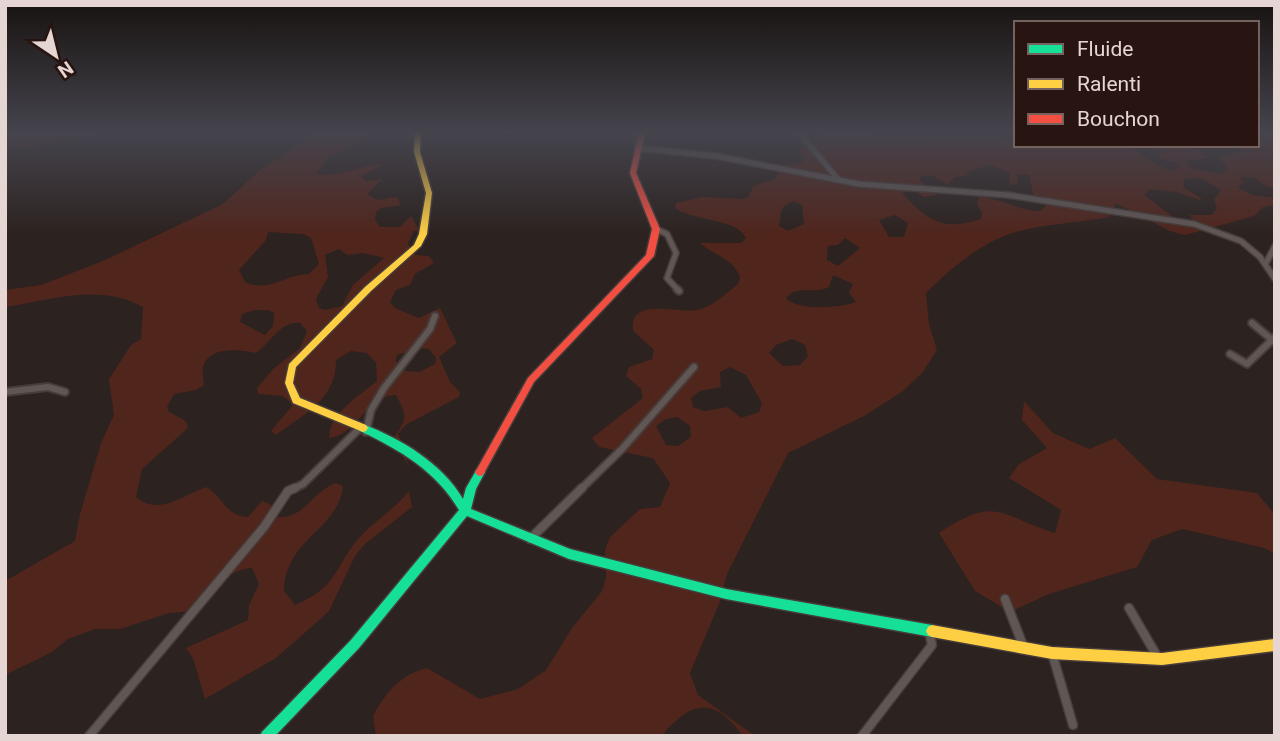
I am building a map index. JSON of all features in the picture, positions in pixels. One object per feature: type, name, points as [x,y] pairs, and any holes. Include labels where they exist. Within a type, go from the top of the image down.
[{"type":"street","points":[[422,168],[429,193],[423,234],[417,246],[368,289],[289,372],[296,400],[399,445],[451,483],[461,497],[465,511]]},
{"type":"street","points":[[266,736],[355,644],[465,511],[471,488],[519,398],[549,360],[644,266],[654,247],[656,229],[634,178],[635,168]]},
{"type":"street","points":[[777,168],[863,184],[1013,196],[1194,224],[1238,238],[1266,262],[1275,279]]},
{"type":"street","points":[[828,168],[838,179]]},
{"type":"street","points":[[656,229],[667,234],[676,253],[667,278],[679,291]]},
{"type":"street","points":[[1266,262],[1275,246]]},
{"type":"street","points":[[89,736],[122,700],[264,527],[288,491],[303,484],[362,430],[366,418],[397,371],[432,328],[435,316]]},
{"type":"street","points":[[1230,354],[1247,364],[1273,338],[1252,323]]},
{"type":"street","points":[[530,539],[622,449],[694,367]]},
{"type":"street","points":[[5,392],[48,387],[65,392]]},
{"type":"street","points":[[465,511],[530,539],[598,562],[726,594],[1052,653],[1162,659],[1275,646]]},
{"type":"street","points":[[1004,599],[1024,648]]},
{"type":"street","points":[[1129,608],[1154,654],[1162,659]]},
{"type":"street","points":[[862,736],[932,645],[928,629]]},
{"type":"street","points":[[1052,653],[1073,725]]},
{"type":"shaded area","points":[[264,168],[321,168],[316,174],[325,175],[377,168],[361,177],[366,181],[382,179],[367,194],[378,200],[397,197],[401,205],[381,208],[376,212],[375,220],[380,227],[400,227],[411,216],[420,231],[414,231],[408,244],[416,255],[429,256],[434,263],[415,274],[410,285],[396,290],[390,302],[395,308],[419,318],[440,308],[457,343],[439,357],[450,382],[460,392],[459,397],[407,424],[398,433],[409,466],[392,440],[404,419],[403,409],[396,395],[377,401],[347,430],[329,438],[330,429],[340,413],[377,381],[376,363],[367,353],[351,351],[336,360],[335,374],[325,396],[276,435],[271,431],[293,405],[283,396],[258,394],[257,388],[273,369],[300,348],[307,331],[300,323],[293,323],[281,329],[256,353],[227,351],[212,355],[203,367],[204,385],[196,390],[174,394],[167,407],[169,412],[186,421],[188,428],[142,469],[136,497],[145,503],[163,504],[206,487],[235,514],[248,517],[262,501],[270,504],[277,517],[286,517],[301,509],[328,487],[336,483],[343,486],[332,514],[293,558],[284,591],[295,605],[308,599],[331,580],[360,537],[409,491],[412,507],[365,544],[355,556],[329,611],[276,658],[205,699],[193,658],[186,648],[248,620],[249,605],[259,584],[252,568],[226,577],[193,611],[169,613],[120,629],[95,629],[68,639],[52,652],[5,675],[5,581],[75,541],[101,443],[114,415],[109,379],[131,345],[141,339],[143,307],[110,296],[76,295],[5,307],[5,290],[41,285],[103,261],[223,204]],"holes":[[[268,232],[303,234],[311,238],[319,264],[309,274],[270,284],[254,285],[245,282],[239,270],[266,240]],[[339,249],[347,255],[363,253],[384,258],[353,285],[342,306],[325,310],[319,308],[316,299],[328,277],[325,255]],[[255,310],[274,313],[273,326],[265,335],[240,322],[242,314]],[[421,348],[429,349],[436,358],[435,364],[419,372],[404,371],[396,361],[397,355]]]},
{"type":"shaded area","points":[[782,168],[981,168],[969,171],[966,176],[955,177],[948,185],[933,176],[921,176],[920,181],[937,195],[924,197],[913,190],[902,193],[928,217],[945,224],[956,224],[981,219],[982,213],[977,204],[979,197],[1040,211],[1049,203],[1034,197],[1029,175],[1017,174],[1018,184],[1009,185],[1010,173],[996,168],[1163,168],[1175,171],[1178,168],[1192,168],[1222,174],[1227,168],[1273,168],[1275,188],[1263,185],[1255,178],[1240,177],[1243,183],[1238,187],[1252,195],[1275,198],[1275,205],[1263,207],[1254,216],[1185,235],[1170,231],[1116,203],[1109,217],[1028,229],[991,242],[956,266],[926,293],[929,324],[937,350],[923,372],[903,391],[864,416],[788,453],[727,574],[719,604],[690,673],[698,695],[755,736],[743,736],[729,720],[714,709],[697,708],[678,719],[663,736],[376,736],[373,716],[378,707],[401,680],[417,671],[427,668],[480,699],[518,689],[546,670],[572,628],[602,591],[606,578],[605,550],[610,537],[640,509],[660,507],[670,483],[653,458],[599,447],[592,438],[643,398],[641,389],[626,376],[629,367],[652,359],[654,350],[633,331],[634,320],[639,313],[647,310],[692,310],[706,307],[738,284],[740,277],[728,261],[700,243],[741,243],[746,238],[741,232],[725,223],[694,216],[675,208],[676,203],[702,197],[741,199],[749,197],[753,186],[775,179]],"holes":[[[1185,179],[1204,180],[1221,190],[1214,200],[1217,208],[1212,215],[1190,215],[1197,228],[1181,223],[1144,195],[1150,189],[1202,199],[1183,187]],[[794,201],[802,205],[804,224],[788,231],[779,226],[785,205]],[[895,215],[908,223],[904,237],[889,237],[879,220]],[[845,238],[860,248],[838,266],[827,260],[828,246],[838,245]],[[833,275],[853,284],[849,292],[856,302],[841,306],[809,307],[786,298],[800,290],[829,287]],[[792,339],[805,345],[808,356],[800,365],[783,366],[769,353],[776,345]],[[730,367],[746,375],[762,403],[759,412],[741,418],[728,407],[704,411],[693,407],[691,398],[700,391],[721,387],[720,372]],[[677,417],[690,426],[691,437],[678,446],[666,445],[656,426],[666,419]]]},
{"type":"shaded area","points":[[1024,401],[1053,433],[1089,449],[1115,438],[1157,479],[1257,493],[1275,515],[1275,554],[1264,548],[1182,529],[1152,540],[1137,567],[1049,594],[1010,612],[975,591],[939,533],[974,514],[997,512],[1055,533],[1061,510],[1009,478],[1019,464],[1047,448],[1022,420]]},
{"type":"traffic: fast","points":[[363,428],[394,443],[435,471],[465,511],[569,554],[726,594],[932,631]]},
{"type":"traffic: fast","points":[[266,736],[355,644],[465,511],[471,488],[480,472]]},
{"type":"traffic: slow","points":[[363,428],[296,400],[289,383],[292,366],[368,289],[417,246],[423,234],[429,193],[422,168]]},
{"type":"traffic: slow","points":[[932,631],[1052,653],[1162,659],[1275,645]]},
{"type":"traffic: jam","points":[[480,472],[531,380],[650,256],[656,229],[633,173],[634,168]]}]
